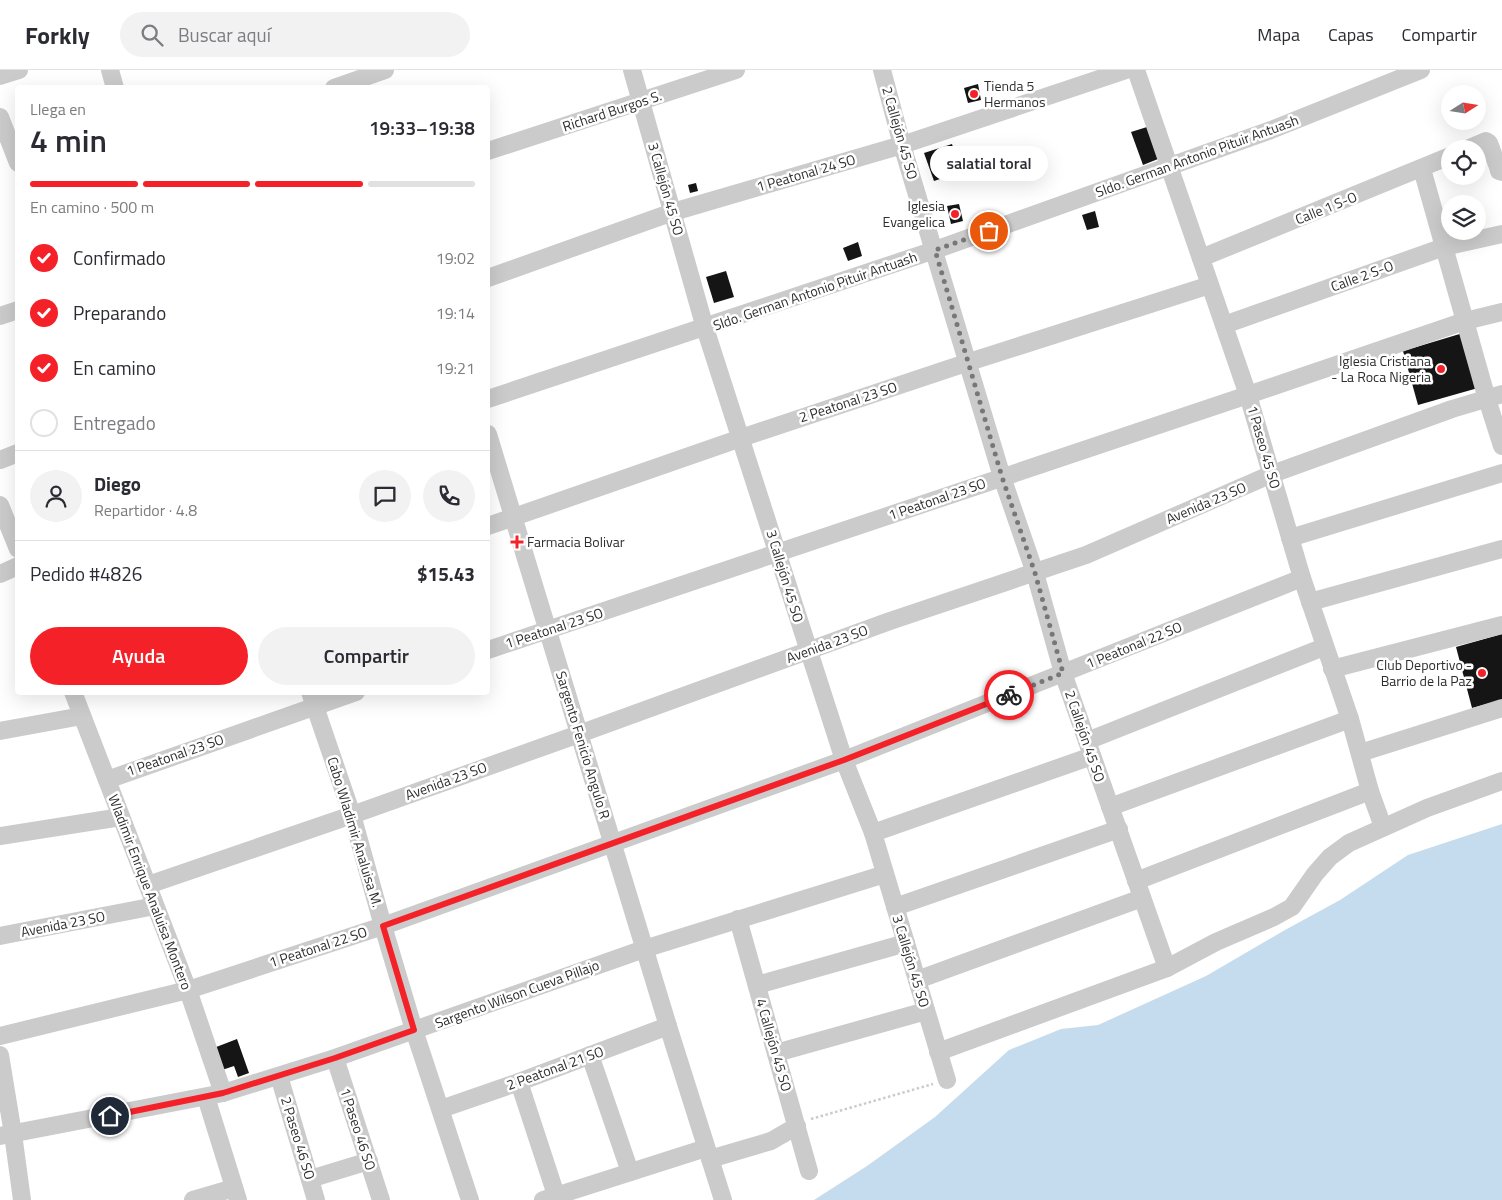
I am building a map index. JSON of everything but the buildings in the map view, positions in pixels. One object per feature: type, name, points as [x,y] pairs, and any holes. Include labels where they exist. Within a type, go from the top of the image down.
[{"type":"street","points":[[0,76],[19,70]]},
{"type":"street","points":[[110,70],[114,85]]},
{"type":"street","name":"3 Callejón 45 SO","points":[[632,70],[705,328],[844,760],[873,833],[947,1080]]},
{"type":"street","name":"Richard Burgos S.","points":[[490,150],[736,70]]},
{"type":"street","name":"2 Callejón 45 SO","points":[[882,70],[902,145],[969,362],[1002,477],[1035,573],[1063,673],[1167,968]]},
{"type":"street","name":"1 Peatonal 24 SO","points":[[490,277],[673,212],[902,145],[1126,70]]},
{"type":"street","name":"1 Paseo 45 SO","points":[[1136,70],[1248,395],[1302,578],[1324,647],[1350,718],[1370,791],[1383,827]]},
{"type":"street","name":"Sldo. German Antonio Pituir Antuash","points":[[490,398],[935,250],[1271,130],[1421,70]]},
{"type":"street","points":[[345,85],[380,75]]},
{"type":"street","points":[[0,117],[15,155]]},
{"type":"street","points":[[1486,141],[1489,143],[1499,171],[1502,172]]},
{"type":"street","name":"Calle 1 S-O","points":[[1201,258],[1441,160]]},
{"type":"street","points":[[1422,169],[1465,320],[1495,396],[1502,446]]},
{"type":"street","name":"Calle 2 S-O","points":[[1224,325],[1444,246],[1502,234]]},
{"type":"street","name":"2 Peatonal 23 SO","points":[[490,525],[741,438],[1210,284]]},
{"type":"street","points":[[0,316],[15,311]]},
{"type":"street","name":"1 Peatonal 23 SO","points":[[490,649],[1248,395],[1465,320],[1502,312]]},
{"type":"street","name":"Avenida 23 SO","points":[[148,885],[352,815],[809,652],[890,621],[1086,555],[1272,474],[1452,409],[1495,396]]},
{"type":"street","name":"Sargento Fenicio Angulo R","points":[[490,441],[644,949],[723,1200]]},
{"type":"street","points":[[0,460],[15,455]]},
{"type":"street","points":[[1290,538],[1502,473]]},
{"type":"street","points":[[0,505],[15,542]]},
{"type":"street","points":[[1310,602],[1502,549]]},
{"type":"street","points":[[0,574],[15,567]]},
{"type":"street","name":"1 Peatonal 22 SO","points":[[0,1036],[188,990],[383,926],[844,760],[1302,578]]},
{"type":"street","points":[[1332,669],[1502,624]]},
{"type":"street","points":[[873,833],[1089,748],[1324,647]]},
{"type":"street","name":"Wladimir Enrique Analuisa Montero","points":[[74,695],[188,990],[215,1095],[236,1194]]},
{"type":"street","name":"1 Peatonal 23 SO","points":[[107,780],[313,699],[338,695]]},
{"type":"street","name":"Cabo Wladimir Analuisa M.","points":[[313,699],[352,815],[414,1030],[470,1200]]},
{"type":"street","points":[[1360,753],[1502,708]]},
{"type":"street","points":[[0,730],[82,716]]},
{"type":"street","points":[[1110,807],[1350,718]]},
{"type":"street","points":[[938,1052],[1167,968],[1216,942],[1292,907],[1315,874],[1330,857],[1349,843],[1427,808],[1502,781]]},
{"type":"street","points":[[1136,881],[1370,791]]},
{"type":"street","points":[[0,836],[121,817]]},
{"type":"street","points":[[895,908],[1119,829]]},
{"type":"street","name":"Sargento Wilson Cueva Pillajo","points":[[7,1135],[215,1095],[279,1076],[644,949],[885,874]]},
{"type":"street","points":[[917,980],[1142,898]]},
{"type":"street","name":"Avenida 23 SO","points":[[0,936],[155,906]]},
{"type":"street","name":"4 Callejón 45 SO","points":[[738,919],[809,1171]]},
{"type":"street","points":[[756,986],[906,943]]},
{"type":"street","points":[[776,1053],[926,1011]]},
{"type":"street","name":"2 Peatonal 21 SO","points":[[441,1109],[668,1026]]},
{"type":"street","points":[[0,1055],[7,1135],[22,1200]]},
{"type":"street","points":[[590,1055],[630,1172]]},
{"type":"street","name":"1 Paseo 46 SO","points":[[335,1058],[381,1200]]},
{"type":"street","name":"2 Paseo 46 SO","points":[[279,1076],[316,1200]]},
{"type":"street","points":[[519,1082],[550,1198],[630,1172],[708,1153],[772,1141],[797,1126]]},
{"type":"street","points":[[310,1179],[369,1161]]},
{"type":"street","points":[[194,1200],[236,1194]]},
{"type":"path","points":[[797,1126],[806,1120],[947,1080]]},
{"type":"water","points":[[1502,824],[1502,1200],[814,1200],[867,1166],[935,1117],[1009,1050],[1061,1029],[1098,1025],[1206,976],[1340,900],[1408,855]]},
{"type":"way so far","points":[[989,231],[935,250],[1002,477],[1035,573],[1063,673],[1009,695]]},
{"type":"place","name":"Tienda 5 Hermanos","points":[[974,94]]},
{"type":"place","name":"Iglesia Evangelica","points":[[955,214]]},
{"type":"place","name":"salatial toral","points":[[989,231]]},
{"type":"place","name":"Iglesia Cristiana - La Roca Nigeria","points":[[1441,369]]},
{"type":"place","name":"Farmacia Bolivar","points":[[517,542]]},
{"type":"place","name":"Club Deportivo - Barrio de la Paz","points":[[1482,673]]},
{"type":"route","points":[[110,1116],[223,1093],[335,1058],[414,1030],[383,926],[844,760],[1009,695]]}]
